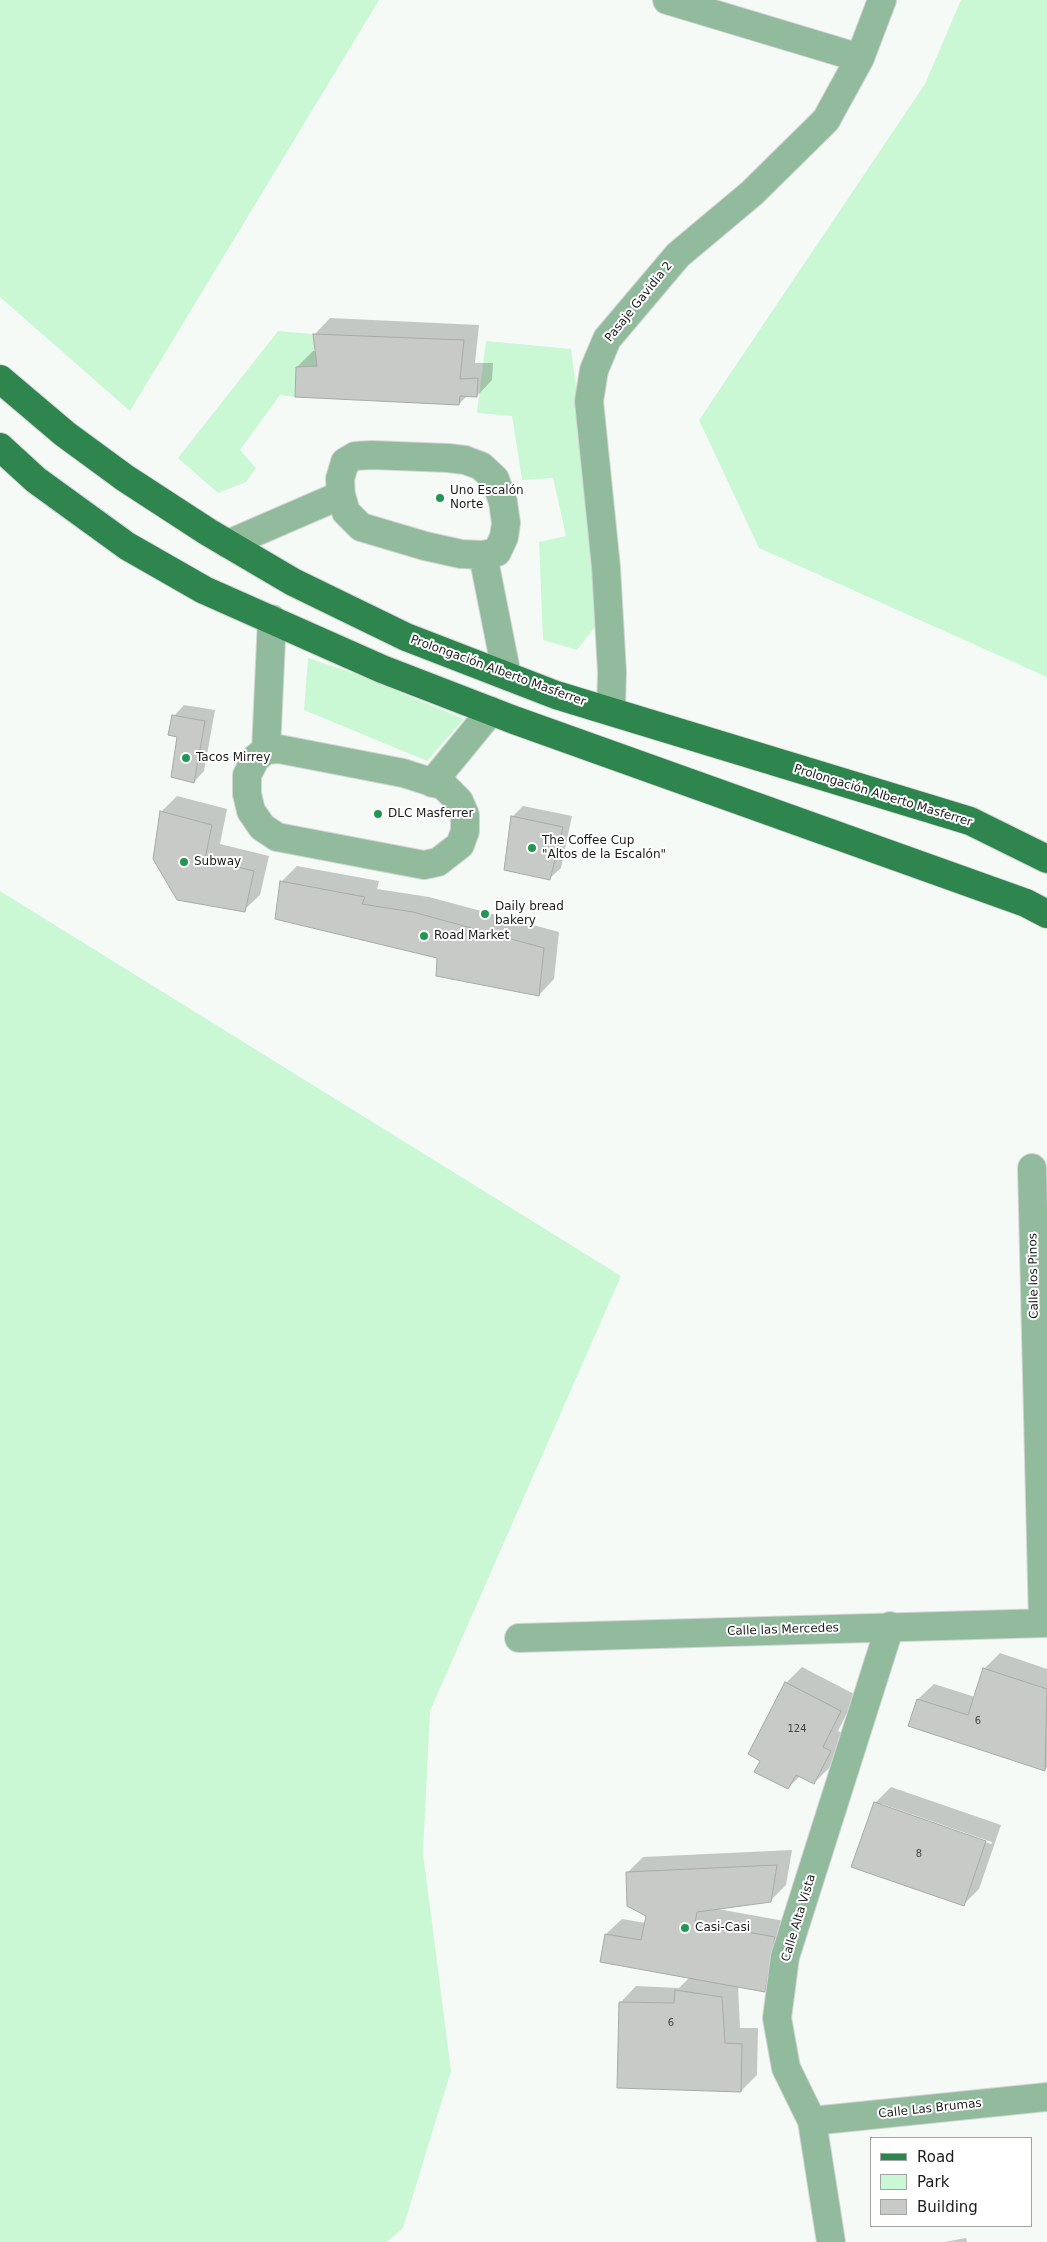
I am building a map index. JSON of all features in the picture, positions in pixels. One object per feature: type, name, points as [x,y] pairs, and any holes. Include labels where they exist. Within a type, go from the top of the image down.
[{"type":"main road","name":"Prolongación Alberto Masferrer","points":[[0,379],[65,434],[125,478],[228,544],[293,582],[406,637],[556,695],[970,821],[1047,859]]},
{"type":"main road","points":[[0,447],[36,480],[127,546],[204,590],[382,669],[490,711],[1026,903],[1047,914]]},
{"type":"street","points":[[666,0],[860,58]]},
{"type":"street","name":"Pasaje Gavidia 2","points":[[610,711],[612,672],[606,567],[589,401],[594,370],[607,339],[678,254],[752,193],[826,120],[860,58],[882,0]]},
{"type":"street","points":[[355,456],[448,458],[465,460],[481,466],[495,480],[503,502],[506,523],[504,537],[497,552],[483,555],[461,554],[425,546],[361,527],[346,512],[341,495],[340,479],[345,462],[355,456]]},
{"type":"street","points":[[228,544],[341,495]]},
{"type":"street","points":[[483,555],[507,676]]},
{"type":"street","points":[[266,750],[272,619]]},
{"type":"street","points":[[432,782],[490,711]]},
{"type":"street","points":[[280,749],[403,773],[444,786],[459,801],[465,815],[465,831],[460,845],[449,856],[438,862],[424,865],[277,837],[262,827],[251,811],[247,794],[247,775],[256,758],[266,750],[280,749]]},
{"type":"street","name":"Calle los Pinos","points":[[1032,1168],[1045,1623]]},
{"type":"street","name":"Calle las Mercedes","points":[[519,1638],[1045,1623]]},
{"type":"street","name":"Calle Alta Vista","points":[[831,2242],[812,2121],[786,2068],[777,2018],[785,1957],[890,1626]]},
{"type":"street","name":"Calle Las Brumas","points":[[812,2121],[1047,2097]]},
{"type":"green space","points":[[0,0],[379,0],[130,411],[0,297]]},
{"type":"green space","points":[[961,0],[1047,0],[1047,677],[759,548],[699,420],[925,84]]},
{"type":"green space","points":[[278,331],[313,334],[317,366],[296,367],[295,397],[280,395],[240,450],[256,468],[246,482],[218,493],[178,458]]},
{"type":"green space","points":[[486,341],[571,349],[599,568],[595,627],[577,650],[543,640],[539,542],[566,536],[553,478],[522,480],[512,416],[477,413]]},
{"type":"green space","points":[[308,658],[356,674],[464,719],[427,761],[304,710]]},
{"type":"green space","points":[[0,891],[621,1276],[430,1711],[423,1853],[451,2071],[403,2228],[387,2242],[0,2242]]},
{"type":"building","points":[[313,334],[464,340],[460,379],[478,378],[477,397],[460,396],[459,405],[295,397],[296,367],[317,366]]},
{"type":"building","name":"Tacos Mirrey","points":[[172,715],[205,721],[194,783],[171,777],[177,737],[168,735]]},
{"type":"building","name":"Subway","points":[[160,811],[212,825],[205,859],[254,871],[245,912],[177,900],[153,859]]},
{"type":"building","name":"The Coffee Cup \"Altos de la Escalón\"","points":[[511,816],[563,827],[550,880],[504,870]]},
{"type":"building","name":"Road Market","points":[[280,881],[365,897],[362,904],[413,912],[544,948],[539,996],[436,976],[437,958],[275,919]]},
{"type":"building","points":[[983,1668],[1047,1689],[1045,1771],[908,1726],[917,1699],[968,1715]]},
{"type":"building","points":[[785,1682],[841,1711],[823,1747],[831,1751],[814,1784],[796,1775],[788,1789],[754,1772],[760,1761],[748,1754]]},
{"type":"building","points":[[874,1802],[986,1841],[964,1906],[851,1867]]},
{"type":"building","name":"Casi-Casi","points":[[777,1865],[771,1902],[697,1912],[695,1923],[775,1937],[765,1992],[600,1962],[605,1934],[641,1940],[646,1916],[627,1906],[626,1872]]},
{"type":"building","points":[[675,1990],[722,1997],[725,2043],[742,2044],[741,2092],[617,2088],[619,2002],[674,2003]]},
{"type":"place","name":"Uno Escalón Norte","points":[[440,498]]},
{"type":"place","name":"Tacos Mirrey","points":[[186,758]]},
{"type":"place","name":"DLC Masferrer","points":[[378,814]]},
{"type":"place","name":"The Coffee Cup \"Altos de la Escalón\"","points":[[532,848]]},
{"type":"place","name":"Subway","points":[[184,862]]},
{"type":"place","name":"Daily bread bakery","points":[[485,914]]},
{"type":"place","name":"Road Market","points":[[424,936]]},
{"type":"place","name":"Casi-Casi","points":[[685,1928]]}]
